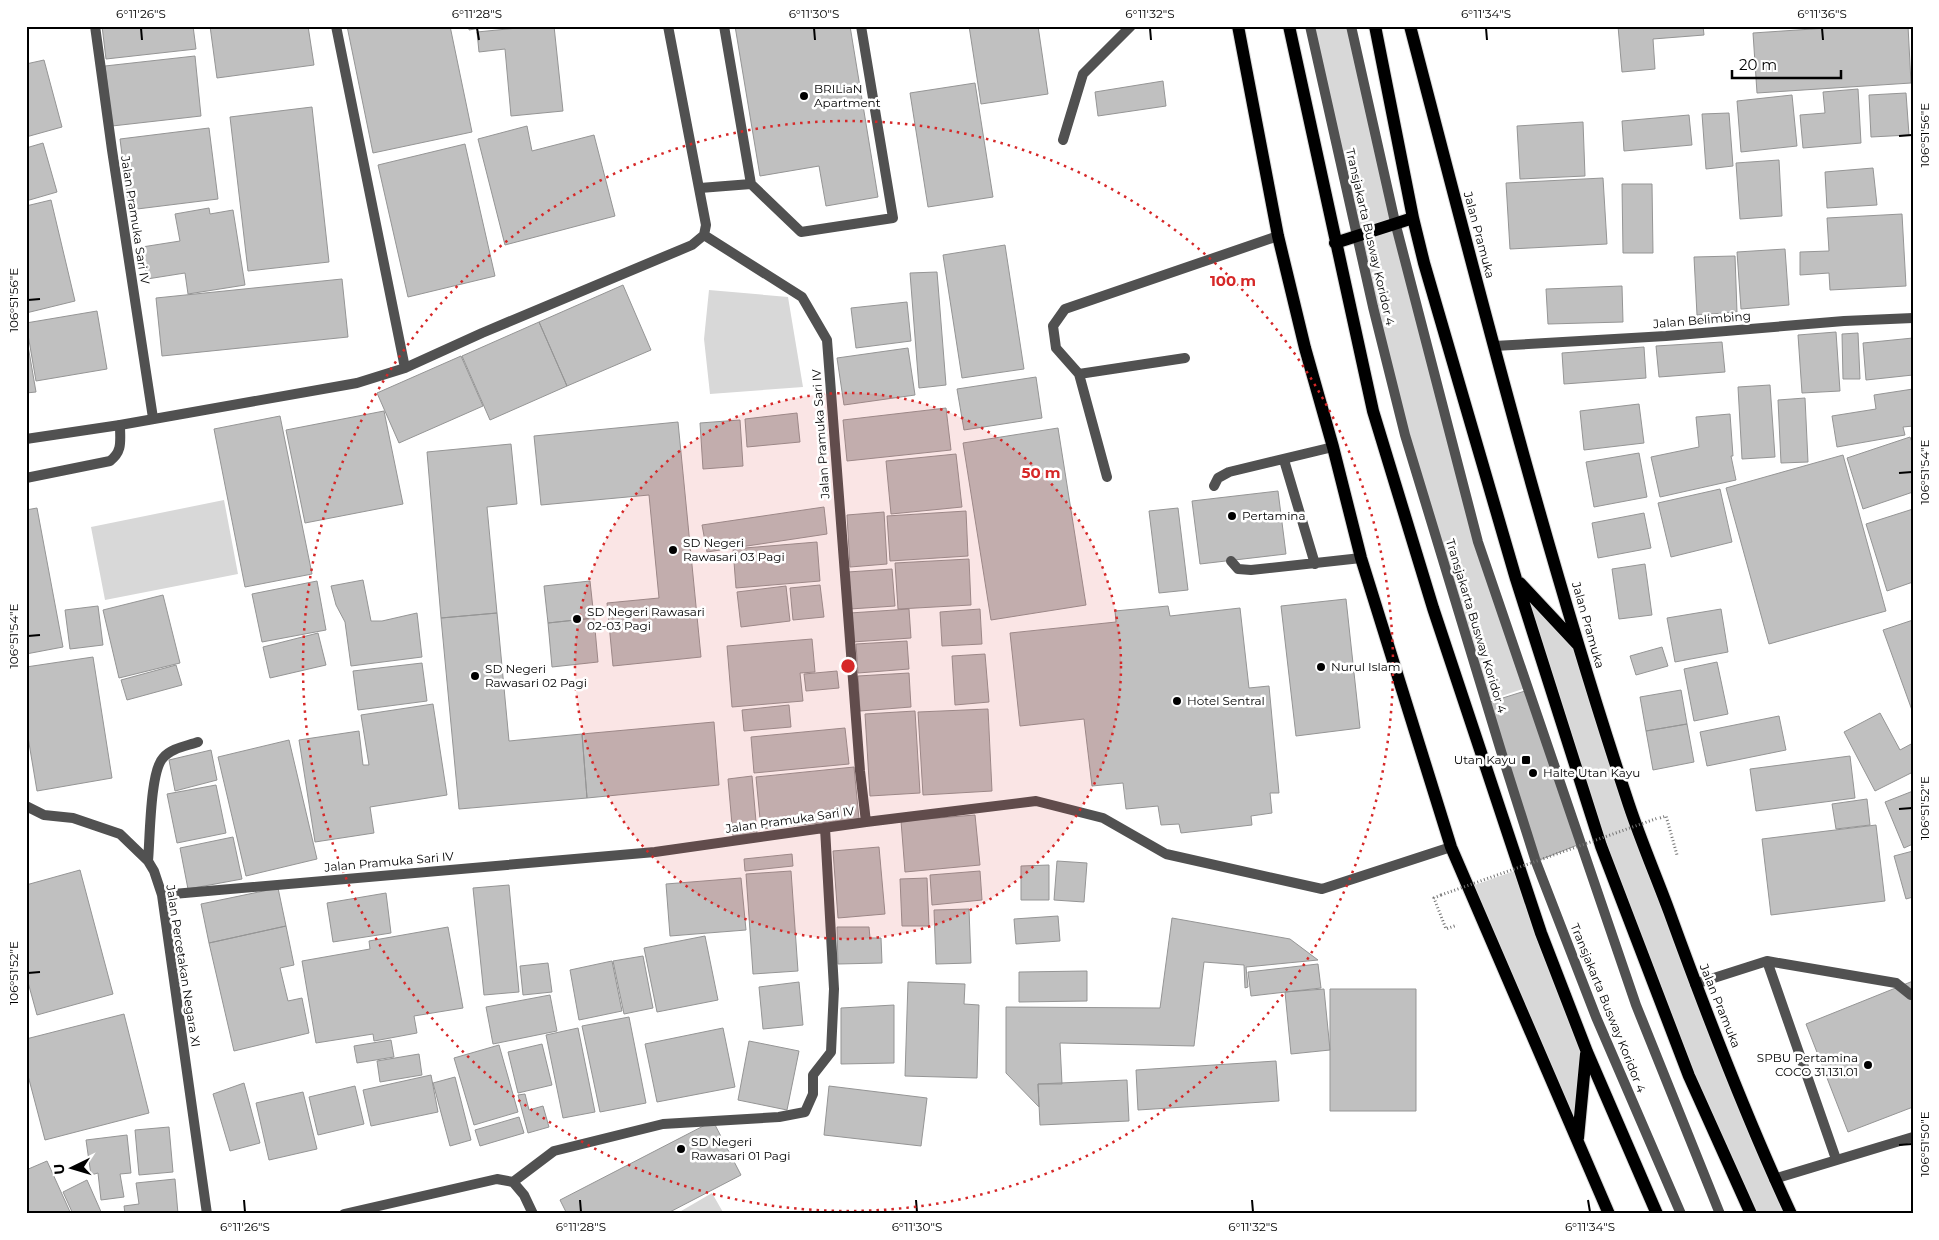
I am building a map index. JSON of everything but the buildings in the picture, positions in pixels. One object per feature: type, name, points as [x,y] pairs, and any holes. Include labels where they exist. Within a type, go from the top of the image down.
[{"type":"main road","points":[[1238,26],[1278,236],[1305,348],[1333,447],[1361,558],[1451,847],[1609,1214]]},
{"type":"main road","points":[[1289,26],[1373,412],[1433,608],[1541,933],[1586,1052],[1657,1214]]},
{"type":"main road","points":[[1375,26],[1413,218],[1424,263],[1516,579],[1601,846],[1689,1076],[1751,1214]]},
{"type":"main road","name":"Jalan Pramuka","points":[[1410,26],[1494,346],[1580,647],[1631,812],[1696,984],[1774,1179],[1790,1214]]},
{"type":"main road","points":[[1336,243],[1395,222],[1413,218]]},
{"type":"main road","points":[[1516,579],[1580,647]]},
{"type":"main road","points":[[1577,1141],[1586,1052]]},
{"type":"street","name":"Jalan Pramuka Sari IV","points":[[95,26],[113,160],[153,418]]},
{"type":"street","points":[[336,26],[405,368]]},
{"type":"street","points":[[26,438],[120,426],[153,418],[357,384],[405,368],[482,333],[692,245],[704,235],[706,225],[668,26]]},
{"type":"street","points":[[724,26],[751,184],[802,232],[893,218],[861,26]]},
{"type":"street","points":[[1063,140],[1084,74],[1131,26]]},
{"type":"street","name":"Transjakarta Busway Koridor 4","points":[[1310,26],[1372,307],[1405,435],[1504,761],[1536,862],[1596,1017],[1681,1214]]},
{"type":"street","points":[[1351,26],[1395,222],[1478,542],[1636,1005],[1720,1214]]},
{"type":"street","points":[[700,188],[751,184]]},
{"type":"street","name":"Jalan Pramuka Sari IV","points":[[162,895],[655,852],[866,822],[860,771],[827,340],[802,297],[704,235]]},
{"type":"street","points":[[1107,476],[1080,374],[1056,348],[1053,326],[1065,309],[1278,236]]},
{"type":"street","name":"Jalan Belimbing","points":[[1494,346],[1666,336],[1844,321],[1913,318]]},
{"type":"street","points":[[1080,374],[1185,358]]},
{"type":"street","points":[[26,478],[110,461],[118,455],[120,426]]},
{"type":"street","points":[[1214,486],[1218,478],[1229,472],[1333,447]]},
{"type":"street","points":[[1284,460],[1315,564]]},
{"type":"street","points":[[1231,561],[1238,569],[1251,570],[1361,558]]},
{"type":"street","points":[[148,861],[155,779],[160,762],[168,754],[198,742]]},
{"type":"street","points":[[866,822],[1036,801],[1102,818],[1166,854],[1322,889],[1451,847]]},
{"type":"street","name":"Jalan Percetakan Negara XI","points":[[26,806],[44,815],[73,818],[120,834],[148,861],[154,870],[162,895],[207,1214]]},
{"type":"street","points":[[513,1182],[554,1151],[663,1124],[779,1117],[805,1112],[813,1094],[813,1075],[831,1052],[834,989],[825,828]]},
{"type":"street","points":[[1696,984],[1767,961],[1896,983],[1911,995]]},
{"type":"street","points":[[1767,961],[1836,1159]]},
{"type":"street","points":[[1774,1179],[1912,1137]]},
{"type":"street","points":[[344,1214],[497,1179],[513,1182],[524,1195],[533,1214]]},
{"type":"path","points":[[1434,898],[1658,818]]},
{"type":"shaded area","points":[[1311,26],[1351,26],[1478,542],[1526,688],[1489,700],[1405,435]]},
{"type":"shaded area","points":[[709,290],[788,297],[803,387],[710,394],[704,339]]},
{"type":"shaded area","points":[[224,500],[238,574],[105,600],[91,527]]},
{"type":"shaded area","points":[[1516,579],[1580,647],[1629,804],[1791,1214],[1751,1214],[1598,840]]},
{"type":"shaded area","points":[[1520,869],[1587,1052],[1577,1141],[1469,887]]},
{"type":"shaded area","points":[[712,1193],[724,1214],[676,1214]]},
{"type":"place","name":"BRILiaN Apartment","points":[[804,96]]},
{"type":"place","name":"Pertamina","points":[[1232,516]]},
{"type":"place","name":"SD Negeri Rawasari 03 Pagi","points":[[673,550]]},
{"type":"place","name":"SD Negeri Rawasari 02-03 Pagi","points":[[577,619]]},
{"type":"place","name":"Nurul Islam","points":[[1321,667]]},
{"type":"place","name":"SD Negeri Rawasari 02 Pagi","points":[[475,676]]},
{"type":"place","name":"Hotel Sentral","points":[[1177,701]]},
{"type":"place","name":"Utan Kayu","points":[[1526,760]]},
{"type":"place","name":"Halte Utan Kayu","points":[[1533,773]]},
{"type":"place","name":"SPBU Pertamina COCO 31.131.01","points":[[1868,1065]]},
{"type":"place","name":"SD Negeri Rawasari 01 Pagi","points":[[681,1149]]}]
